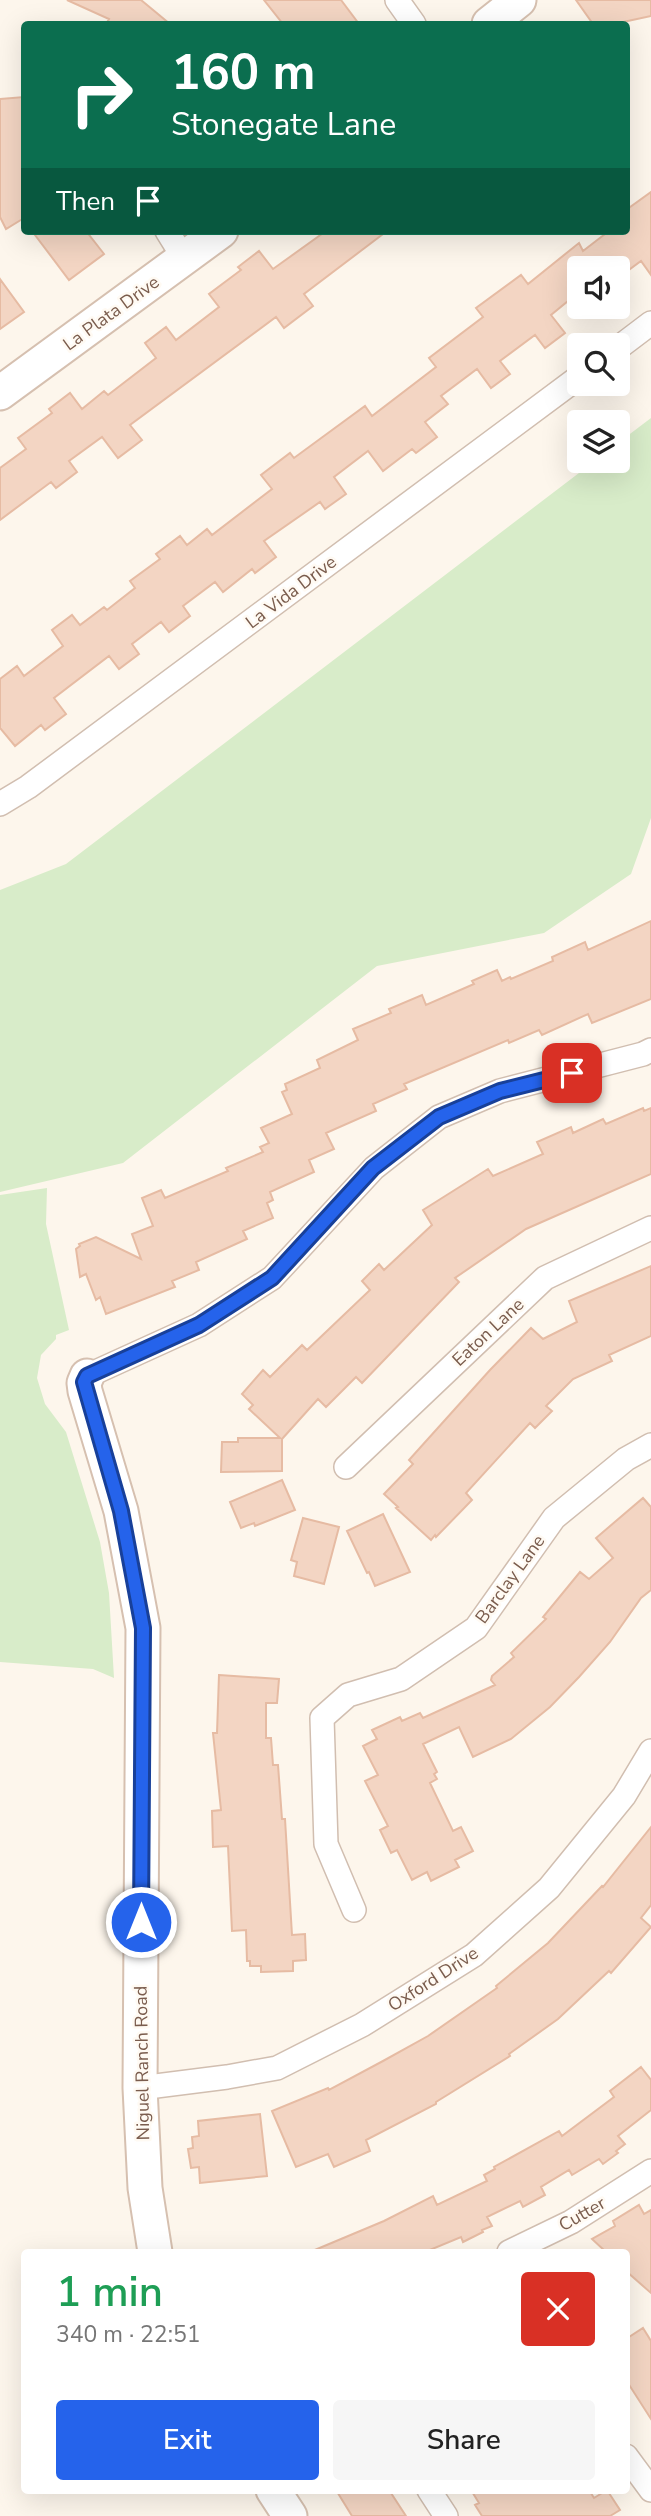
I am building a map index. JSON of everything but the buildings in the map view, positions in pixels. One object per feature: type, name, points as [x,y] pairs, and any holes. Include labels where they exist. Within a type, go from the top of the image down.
[{"type":"street","points":[[397,0],[413,21]]},
{"type":"street","points":[[493,21],[519,0]]},
{"type":"street","points":[[168,235],[184,260]]},
{"type":"street","name":"La Plata Drive","points":[[0,393],[216,235]]},
{"type":"street","points":[[630,339],[651,323]]},
{"type":"street","name":"La Vida Drive","points":[[0,804],[28,787],[567,386]]},
{"type":"street","points":[[87,1376],[199,1325],[272,1278],[373,1168],[439,1117],[500,1091],[651,1050]]},
{"type":"street","name":"Eaton Lane","points":[[346,1467],[545,1278],[651,1228]]},
{"type":"street","name":"Niguel Ranch Road","points":[[87,1376],[84,1382],[85,1391],[121,1511],[143,1628],[140,2088],[145,2188],[155,2249]]},
{"type":"street","name":"Barclay Lane","points":[[354,1910],[326,1844],[322,1718],[348,1695],[401,1679],[476,1628],[554,1518],[626,1459],[651,1445]]},
{"type":"street","name":"Oxford Drive","points":[[140,2088],[277,2068],[362,2025],[474,1955],[549,1888],[624,1796],[651,1752]]},
{"type":"street","name":"Cutter","points":[[515,2249],[571,2222],[651,2171]]},
{"type":"street","points":[[630,2461],[651,2490]]},
{"type":"street","points":[[276,2494],[290,2516]]},
{"type":"street","points":[[432,2494],[446,2516]]},
{"type":"green space","points":[[651,418],[651,818],[631,874],[544,933],[377,966],[123,1163],[0,1192],[0,890],[66,864],[579,473],[630,473],[630,434]]},
{"type":"green space","points":[[47,1188],[46,1224],[69,1330],[56,1335],[56,1339],[41,1355],[37,1378],[45,1404],[66,1432],[100,1542],[109,1593],[114,1678],[93,1669],[0,1662],[0,1195]]},
{"type":"route","points":[[141,1922],[143,1628],[121,1511],[85,1391],[84,1382],[87,1376],[199,1325],[272,1278],[373,1168],[439,1117],[500,1091],[572,1073]]}]
